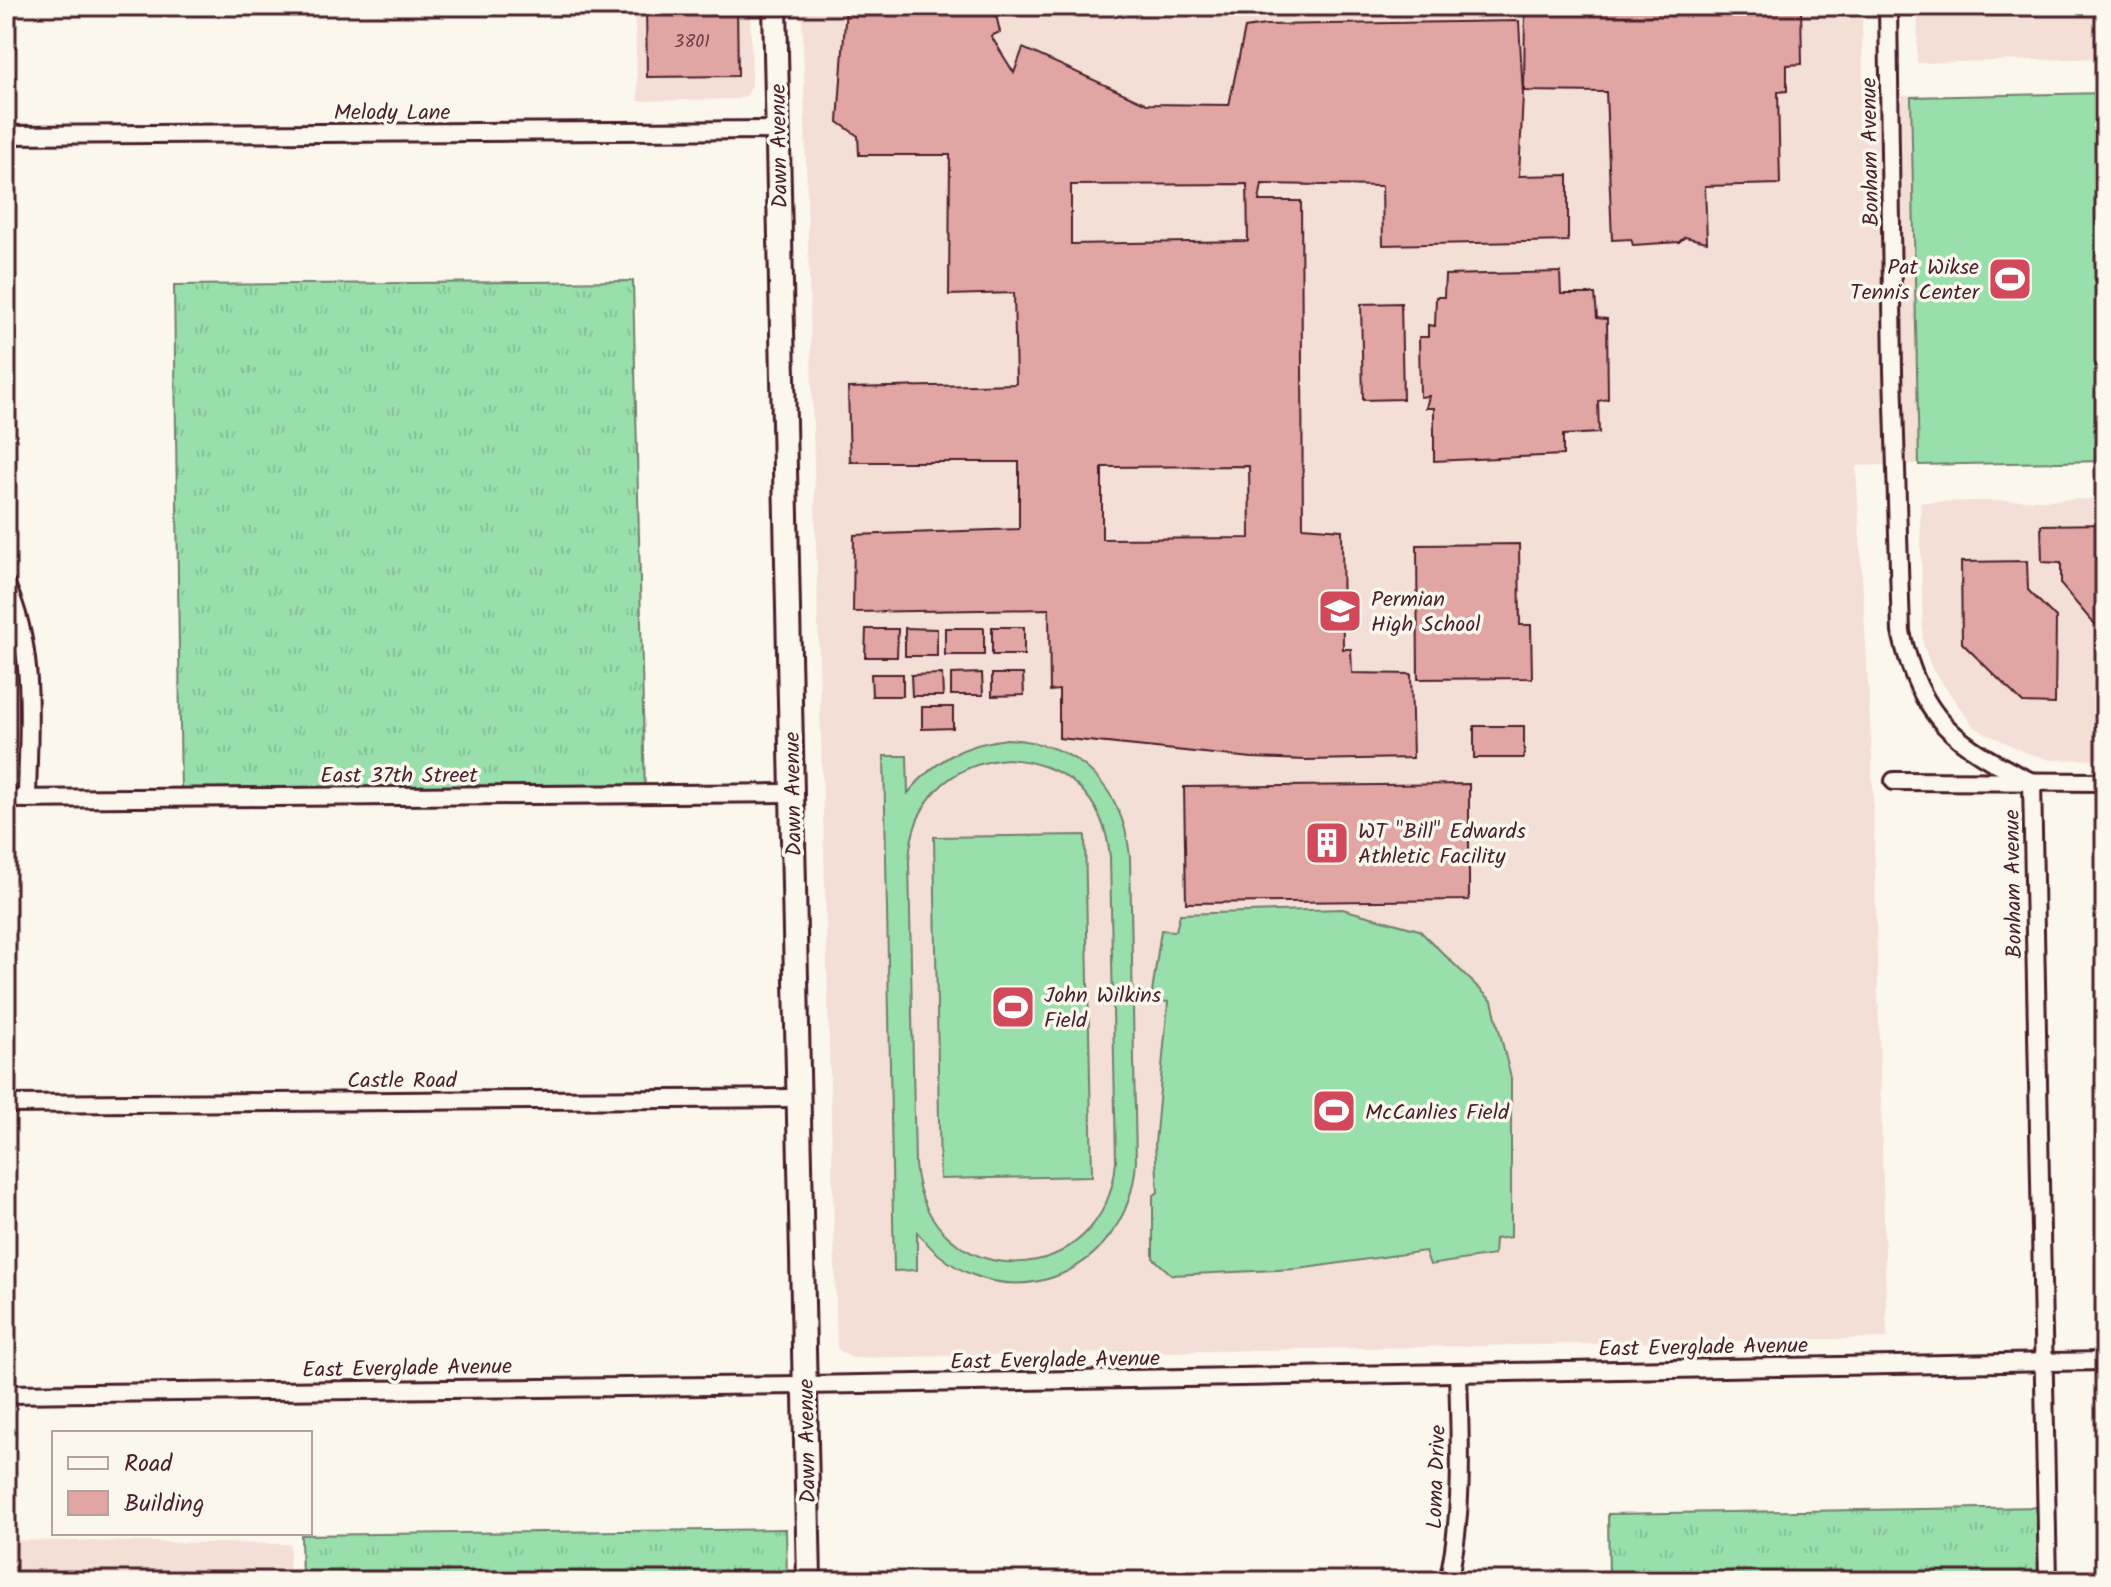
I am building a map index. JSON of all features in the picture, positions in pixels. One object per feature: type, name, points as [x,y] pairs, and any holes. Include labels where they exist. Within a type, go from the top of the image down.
[{"type":"street","name":"Dawn Avenue","points":[[775,6],[809,1581]]},
{"type":"street","name":"Bonham Avenue","points":[[1888,6],[1893,371],[1901,632],[1908,664],[1918,688],[1951,733],[1971,751],[2032,782],[2048,1581]]},
{"type":"street","name":"Melody Lane","points":[[6,135],[778,130]]},
{"type":"street","points":[[6,585],[25,643],[29,685],[27,799]]},
{"type":"street","points":[[1894,781],[2105,782]]},
{"type":"street","name":"East 37th Street","points":[[6,799],[792,793]]},
{"type":"street","name":"Castle Road","points":[[6,1104],[798,1098]]},
{"type":"street","name":"East Everglade Avenue","points":[[6,1394],[805,1385],[2105,1361]]},
{"type":"street","name":"Loma Drive","points":[[1448,1581],[1454,1556],[1458,1507],[1458,1373]]},
{"type":"shaded area","points":[[634,6],[750,6],[752,86],[747,95],[737,99],[638,101]]},
{"type":"shaded area","name":"Permian High School","points":[[802,6],[1862,6],[1863,96],[2105,93],[2105,458],[1856,466],[1872,755],[1887,1338],[852,1358],[837,1349]]},
{"type":"shaded area","points":[[1918,6],[2105,6],[2105,58],[1917,63]]},
{"type":"shaded area","points":[[2105,499],[2105,759],[2051,760],[2024,752],[1974,727],[1932,669],[1923,644],[1920,502]]},
{"type":"shaded area","points":[[6,1540],[290,1544],[289,1581],[6,1581]]},
{"type":"green space","name":"Pat Wikse Tennis Center","points":[[2105,93],[2105,461],[1919,465],[1911,97]]},
{"type":"green space","points":[[633,281],[645,795],[181,798],[174,285]]},
{"type":"green space","points":[[992,741],[1032,742],[1055,749],[1075,759],[1092,773],[1118,809],[1130,857],[1136,1161],[1128,1202],[1110,1236],[1084,1262],[1052,1278],[1018,1283],[982,1278],[948,1261],[917,1232],[917,1270],[894,1271],[884,756],[907,756],[908,793],[940,763],[964,750]],"holes":[[[1007,759],[1048,768],[1079,787],[1100,817],[1106,836],[1110,857],[1116,1161],[1105,1205],[1082,1236],[1051,1256],[1017,1262],[982,1257],[950,1239],[927,1208],[915,1165],[909,861],[917,821],[937,790],[951,778],[986,762]]]},
{"type":"green space","name":"John Wilkins Field","points":[[1085,835],[1092,1176],[940,1179],[934,837]]},
{"type":"green space","name":"McCanlies Field","points":[[1342,909],[1419,930],[1492,1001],[1511,1078],[1511,1237],[1495,1239],[1494,1255],[1430,1265],[1425,1251],[1298,1269],[1172,1275],[1153,1258],[1153,1196],[1158,1192],[1155,1144],[1168,1002],[1151,1000],[1161,930],[1176,931],[1180,914]]},
{"type":"green space","points":[[2047,1507],[2048,1581],[1609,1581],[1608,1514]]},
{"type":"green space","points":[[786,1529],[787,1581],[302,1581],[301,1535]]},
{"type":"building","points":[[646,6],[737,6],[738,76],[647,77]]},
{"type":"building","name":"Permian High School","points":[[994,6],[1000,32],[991,36],[1014,73],[1023,48],[1147,104],[1229,105],[1245,28],[1265,25],[1519,21],[1523,95],[1519,176],[1568,175],[1568,241],[1383,245],[1382,186],[1262,184],[1259,201],[1301,201],[1303,527],[1342,530],[1343,649],[1351,649],[1352,673],[1411,674],[1413,758],[1252,758],[1059,738],[1059,690],[1050,691],[1049,609],[853,612],[854,535],[1019,529],[1019,462],[850,462],[848,388],[1016,384],[1014,293],[949,295],[950,155],[859,155],[858,136],[838,122],[846,7]],"holes":[[[1247,184],[1248,241],[1071,244],[1071,185]],[[1249,466],[1250,538],[1102,539],[1102,467]]]},
{"type":"building","points":[[1525,6],[1801,6],[1802,64],[1787,65],[1787,91],[1778,92],[1780,184],[1705,186],[1707,242],[1685,237],[1679,242],[1633,245],[1631,239],[1612,240],[1606,92],[1524,91]]},
{"type":"building","points":[[1560,272],[1561,294],[1595,294],[1597,318],[1607,319],[1608,399],[1598,401],[1599,433],[1563,435],[1563,455],[1434,461],[1434,408],[1426,408],[1429,396],[1420,397],[1419,337],[1428,337],[1428,325],[1435,326],[1436,297],[1444,297],[1445,275]]},
{"type":"building","points":[[1401,303],[1403,399],[1363,400],[1361,304]]},
{"type":"building","points":[[2105,524],[2105,624],[2094,624],[2061,585],[2061,563],[2042,562],[2041,525]]},
{"type":"building","points":[[1519,544],[1520,625],[1531,625],[1532,678],[1418,679],[1417,545]]},
{"type":"building","points":[[2027,561],[2028,590],[2056,618],[2055,704],[2023,703],[1962,643],[1961,562]]},
{"type":"building","points":[[992,627],[1024,627],[1024,655],[992,655]]},
{"type":"building","points":[[905,628],[937,629],[937,656],[905,656]]},
{"type":"building","points":[[945,628],[984,628],[984,655],[945,655]]},
{"type":"building","points":[[866,629],[898,629],[897,657],[865,657]]},
{"type":"building","points":[[982,673],[983,695],[951,695],[951,674]]},
{"type":"building","points":[[871,674],[903,674],[903,696],[872,696]]},
{"type":"building","points":[[942,674],[943,696],[912,696],[911,675]]},
{"type":"building","points":[[992,674],[1023,674],[1024,695],[992,696]]},
{"type":"building","points":[[922,707],[953,707],[953,728],[922,729]]},
{"type":"building","points":[[1474,726],[1524,726],[1524,758],[1474,758]]},
{"type":"building","name":"WT \"Bill\" Edwards Athletic Facility","points":[[1469,784],[1469,900],[1186,903],[1184,787]]},
{"type":"place","name":"Pat Wikse Tennis Center","points":[[2010,279]]},
{"type":"place","name":"Permian High School","points":[[1340,611]]},
{"type":"place","name":"WT \"Bill\" Edwards Athletic Facility","points":[[1327,843]]},
{"type":"place","name":"John Wilkins Field","points":[[1013,1007]]},
{"type":"place","name":"McCanlies Field","points":[[1334,1111]]}]
